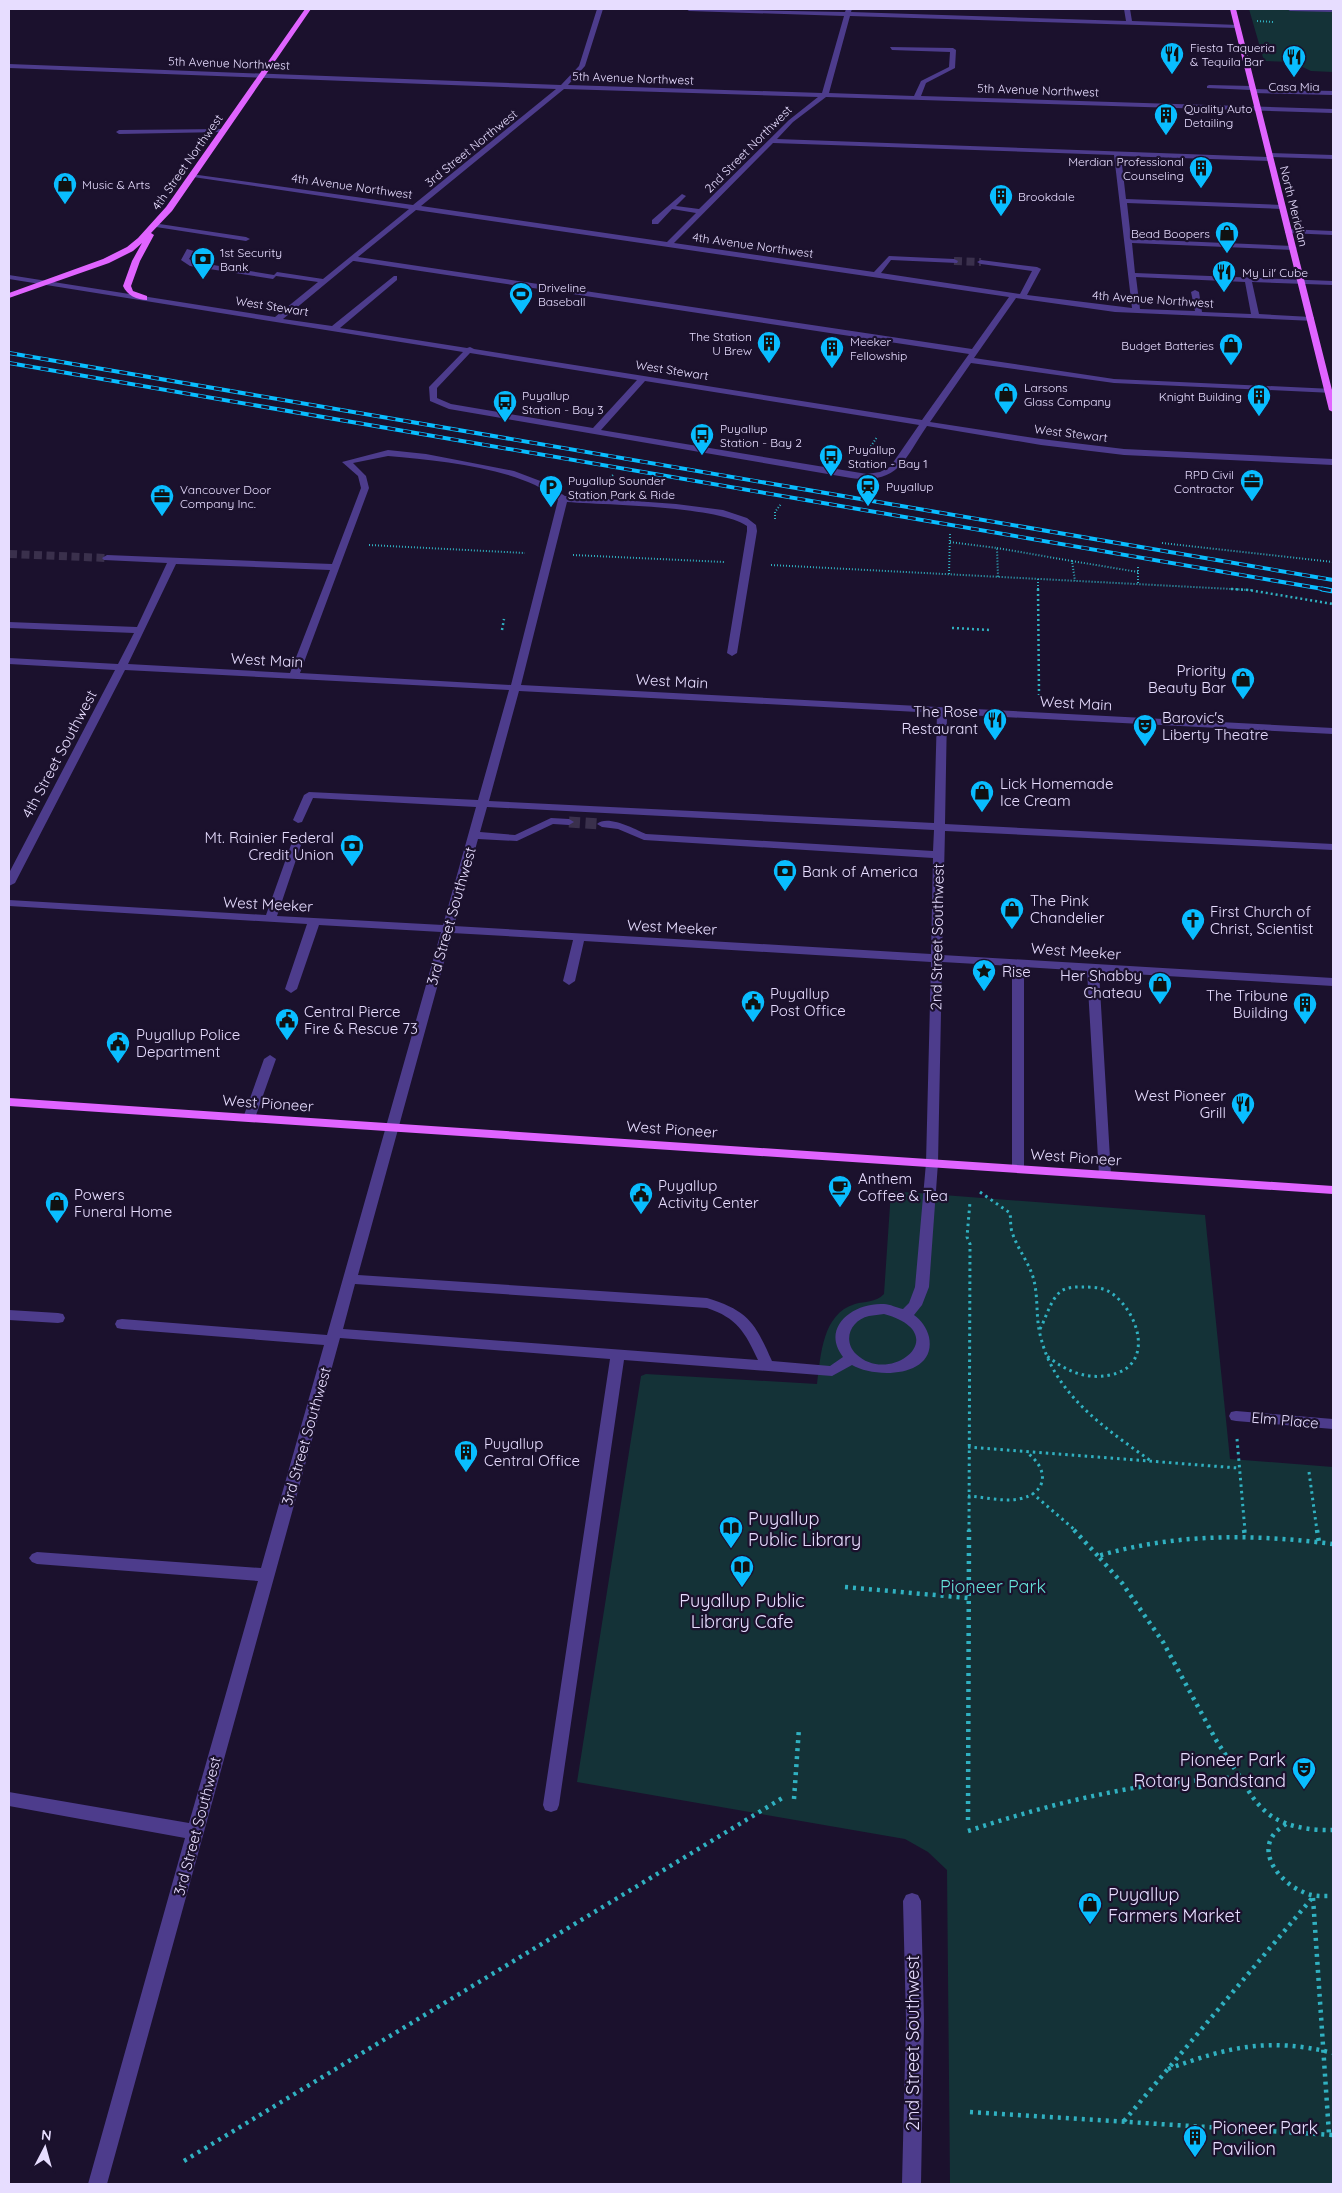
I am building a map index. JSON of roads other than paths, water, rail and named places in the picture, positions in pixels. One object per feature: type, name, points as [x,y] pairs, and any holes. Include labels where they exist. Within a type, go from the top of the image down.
[{"type":"main road","name":"4th Street Northwest","points":[[9,296],[122,253],[156,225],[308,9]]},
{"type":"main road","name":"North Meridian","points":[[1233,9],[1292,248],[1331,391],[1333,410]]},
{"type":"main road","points":[[144,298],[130,292],[127,286],[128,278],[156,225]]},
{"type":"main road","name":"West Pioneer","points":[[9,1102],[1333,1190]]},
{"type":"street","name":"3rd Street Northwest","points":[[278,319],[354,259],[573,78],[582,66],[600,9]]},
{"type":"street","points":[[689,9],[849,11],[1237,26]]},
{"type":"street","points":[[1127,9],[1129,22]]},
{"type":"street","points":[[1290,9],[1333,10]]},
{"type":"street","points":[[825,95],[849,11]]},
{"type":"street","points":[[892,48],[953,50],[952,68],[923,82],[917,98]]},
{"type":"street","name":"5th Avenue Northwest","points":[[10,68],[1333,111]]},
{"type":"street","points":[[1209,87],[1333,93]]},
{"type":"street","name":"2nd Street Northwest","points":[[669,244],[791,121],[825,95]]},
{"type":"street","points":[[119,132],[223,130]]},
{"type":"street","points":[[773,141],[1117,153],[1333,157]]},
{"type":"street","points":[[1117,153],[1136,311]]},
{"type":"street","name":"4th Avenue Northwest","points":[[193,175],[416,206],[1115,310],[1311,319]]},
{"type":"street","points":[[654,222],[682,196]]},
{"type":"street","points":[[1123,201],[1282,207]]},
{"type":"street","points":[[670,206],[702,212]]},
{"type":"street","points":[[156,225],[246,239]]},
{"type":"street","points":[[1288,231],[1333,233]]},
{"type":"street","points":[[1128,242],[1292,248]]},
{"type":"street","points":[[190,251],[184,260],[193,264],[324,281]]},
{"type":"street","points":[[876,275],[889,258],[954,261]]},
{"type":"street","points":[[354,259],[974,352]]},
{"type":"street","points":[[981,262],[1038,269],[1022,297]]},
{"type":"street","points":[[1132,275],[1333,283]]},
{"type":"street","name":"West Stewart","points":[[9,277],[470,349],[1041,442],[1124,452],[1333,462]]},
{"type":"street","points":[[335,328],[394,278]]},
{"type":"street","points":[[1248,279],[1256,317]]},
{"type":"street","points":[[1195,292],[1199,314]]},
{"type":"street","points":[[470,349],[433,387],[433,399],[449,406],[851,475],[874,476],[891,471],[1013,296]]},
{"type":"street","points":[[969,360],[1114,381],[1331,391]]},
{"type":"street","points":[[596,430],[643,378]]},
{"type":"street","points":[[294,676],[365,488],[365,479],[346,462],[388,453],[426,457],[511,473],[540,484],[562,499],[694,509],[732,516],[748,523],[752,531],[732,653]]},
{"type":"street","name":"3rd Street Southwest","points":[[97,2184],[515,688],[562,499]]},
{"type":"street","points":[[107,558],[334,567]]},
{"type":"street","name":"4th Street Southwest","points":[[9,883],[140,630],[173,561]]},
{"type":"street","points":[[9,625],[140,630]]},
{"type":"street","name":"West Main","points":[[9,661],[1333,731]]},
{"type":"street","name":"2nd Street Southwest","points":[[906,1316],[915,1305],[922,1287],[932,1163],[942,710]]},
{"type":"street","points":[[298,820],[309,794],[1333,847]]},
{"type":"street","points":[[474,835],[517,838],[551,821],[570,822]]},
{"type":"street","points":[[602,824],[620,826],[644,837],[939,855]]},
{"type":"street","points":[[270,919],[297,842]]},
{"type":"street","name":"West Meeker","points":[[9,903],[1333,982]]},
{"type":"street","points":[[290,989],[314,922]]},
{"type":"street","points":[[568,981],[579,937]]},
{"type":"street","points":[[1018,963],[1018,1169]]},
{"type":"street","points":[[1094,968],[1104,1175]]},
{"type":"street","points":[[249,1118],[270,1059]]},
{"type":"street","points":[[350,1279],[707,1303],[726,1308],[746,1323],[768,1367]]},
{"type":"street","points":[[876,1309],[892,1310],[906,1316],[917,1325],[923,1336],[922,1349],[915,1359],[898,1368],[882,1369],[865,1365],[852,1358],[843,1348],[842,1329],[850,1318],[862,1312],[876,1309]]},
{"type":"street","points":[[9,1315],[58,1318]]},
{"type":"street","points":[[122,1324],[618,1355],[832,1371],[852,1358]]},
{"type":"street","points":[[551,1805],[618,1355]]},
{"type":"street","name":"Elm Place","points":[[1236,1416],[1333,1424]]},
{"type":"street","points":[[37,1558],[267,1575]]},
{"type":"street","points":[[9,1799],[196,1832]]},
{"type":"street","name":"2nd Street Southwest","points":[[911,2184],[914,2020],[912,1901]]},
{"type":"tunnel","points":[[960,261],[954,261],[981,262]]},
{"type":"tunnel","points":[[9,554],[107,558]]},
{"type":"tunnel","points":[[569,822],[602,824]]},
{"type":"railway","points":[[9,353],[1333,580]]},
{"type":"railway","points":[[9,363],[1329,590]]},
{"type":"railway","points":[[1322,589],[1333,591]]},
{"type":"place","name":"Fiesta Taqueria & Tequila Bar","points":[[1172,75]]},
{"type":"place","name":"Casa Mia","points":[[1294,78]]},
{"type":"place","name":"Quality Auto Detailing","points":[[1166,136]]},
{"type":"place","name":"Merdian Professional Counseling","points":[[1201,189]]},
{"type":"place","name":"Music & Arts","points":[[65,205]]},
{"type":"place","name":"Brookdale","points":[[1001,217]]},
{"type":"place","name":"Bead Boopers","points":[[1227,254]]},
{"type":"place","name":"1st Security Bank","points":[[203,280]]},
{"type":"place","name":"My Lil' Cube","points":[[1224,293]]},
{"type":"place","name":"Driveline Baseball","points":[[521,315]]},
{"type":"place","name":"The Station U Brew","points":[[769,364]]},
{"type":"place","name":"Budget Batteries","points":[[1231,366]]},
{"type":"place","name":"Meeker Fellowship","points":[[832,369]]},
{"type":"place","name":"Larsons Glass Company","points":[[1006,415]]},
{"type":"place","name":"Knight Building","points":[[1259,417]]},
{"type":"place","name":"Puyallup Station - Bay 3","points":[[505,423]]},
{"type":"place","name":"Puyallup Station - Bay 2","points":[[702,456]]},
{"type":"place","name":"Puyallup Station - Bay 1","points":[[831,477]]},
{"type":"place","name":"RPD Civil Contractor","points":[[1252,502]]},
{"type":"place","name":"Puyallup","points":[[868,507]]},
{"type":"place","name":"Puyallup Sounder Station Park & Ride","points":[[551,508]]},
{"type":"place","name":"Vancouver Door Company Inc.","points":[[162,517]]},
{"type":"place","name":"Priority Beauty Bar","points":[[1243,700]]},
{"type":"place","name":"The Rose Restaurant","points":[[995,741]]},
{"type":"place","name":"Barovic's Liberty Theatre","points":[[1145,747]]},
{"type":"place","name":"Lick Homemade Ice Cream","points":[[982,813]]},
{"type":"place","name":"Mt. Rainier Federal Credit Union","points":[[352,867]]},
{"type":"place","name":"Bank of America","points":[[785,892]]},
{"type":"place","name":"The Pink Chandelier","points":[[1012,930]]},
{"type":"place","name":"First Church of Christ, Scientist","points":[[1193,941]]},
{"type":"place","name":"Rise","points":[[984,992]]},
{"type":"place","name":"Her Shabby Chateau","points":[[1160,1005]]},
{"type":"place","name":"Puyallup Post Office","points":[[753,1023]]},
{"type":"place","name":"The Tribune Building","points":[[1305,1025]]},
{"type":"place","name":"Central Pierce Fire & Rescue 73","points":[[287,1041]]},
{"type":"place","name":"Puyallup Police Department","points":[[118,1064]]},
{"type":"place","name":"West Pioneer Grill","points":[[1243,1125]]},
{"type":"place","name":"Anthem Coffee & Tea","points":[[840,1208]]},
{"type":"place","name":"Puyallup Activity Center","points":[[641,1215]]},
{"type":"place","name":"Powers Funeral Home","points":[[57,1224]]},
{"type":"place","name":"Puyallup Central Office","points":[[466,1473]]},
{"type":"place","name":"Puyallup Public Library","points":[[731,1549]]},
{"type":"place","name":"Puyallup Public Library Cafe","points":[[742,1588]]},
{"type":"place","name":"Pioneer Park Rotary Bandstand","points":[[1304,1790]]},
{"type":"place","name":"Puyallup Farmers Market","points":[[1090,1925]]},
{"type":"place","name":"Pioneer Park Pavilion","points":[[1195,2158]]},
{"type":"park label","name":"Pioneer Park","points":[[993,1586]]}]
